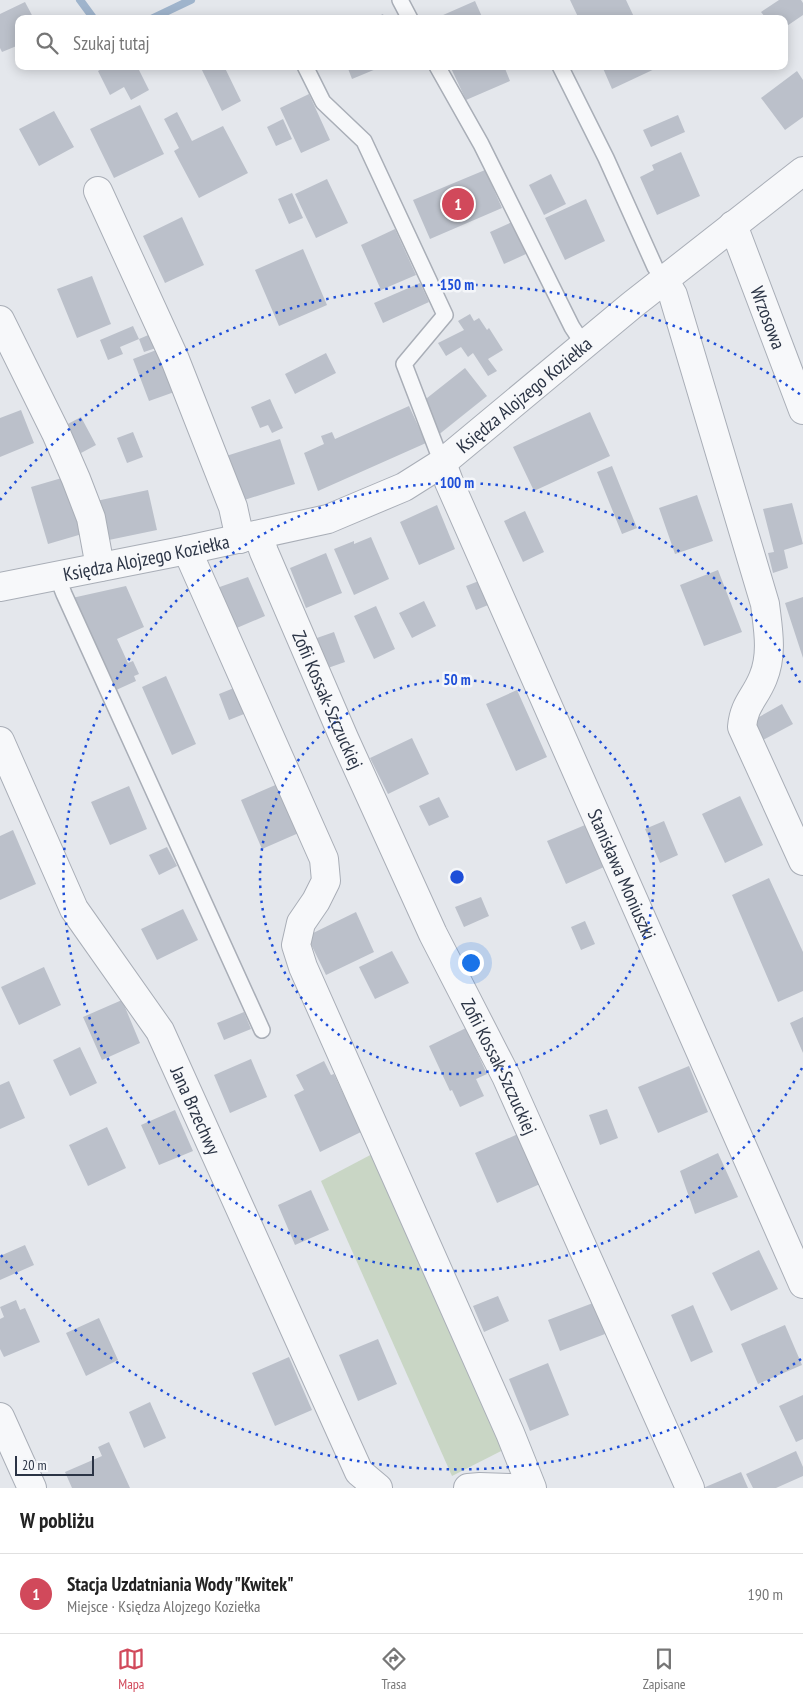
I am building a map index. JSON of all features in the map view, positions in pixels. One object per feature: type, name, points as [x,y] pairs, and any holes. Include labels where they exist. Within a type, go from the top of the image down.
[{"type":"street","name":"Księdza Alojzego Koziełka","points":[[0,587],[249,537],[328,518],[404,487],[442,463],[664,280],[803,171]]},
{"type":"street","name":"Zofii Kossak-Szczuckiej","points":[[98,191],[174,357],[233,507],[249,537],[264,552],[348,747],[433,934],[506,1076],[690,1488]]},
{"type":"street","name":"Wrzosowa","points":[[733,225],[803,410]]},
{"type":"street","points":[[664,280],[673,295],[765,604],[770,648],[764,677],[743,714],[742,727],[803,861]]},
{"type":"street","points":[[0,320],[56,433],[76,479],[91,518],[100,567]]},
{"type":"street","name":"Stanisława Moniuszki","points":[[442,463],[803,1284]]},
{"type":"street","points":[[187,550],[324,859],[326,881],[316,901],[301,923],[296,945],[303,967],[510,1433],[532,1488]]},
{"type":"street","name":"Jana Brzechwy","points":[[0,740],[74,909],[160,1031],[359,1472],[378,1488]]},
{"type":"street","points":[[0,1416],[32,1488]]},
{"type":"street","points":[[468,1488],[510,1488]]},
{"type":"lane","points":[[400,0],[408,15]]},
{"type":"lane","points":[[307,70],[323,102],[364,142],[445,315],[404,364],[442,463]]},
{"type":"lane","points":[[439,70],[482,144],[572,327],[584,345]]},
{"type":"lane","points":[[562,70],[606,158],[655,267],[664,280]]},
{"type":"lane","points":[[57,576],[262,1030]]},
{"type":"green space","points":[[376,1152],[509,1447],[452,1476],[321,1181]]},
{"type":"building","points":[[570,0],[626,0],[633,15],[577,15]]},
{"type":"building","points":[[779,0],[801,0],[803,3],[803,15],[788,25],[788,15],[763,15],[761,12]]},
{"type":"building","points":[[475,1],[481,15],[443,15]]},
{"type":"building","points":[[25,2],[32,15],[15,15],[15,47],[2,52],[0,48],[0,14]]},
{"type":"building","points":[[139,70],[149,90],[131,100],[124,87],[110,95],[98,71]]},
{"type":"building","points":[[202,70],[226,70],[241,101],[222,111]]},
{"type":"building","points":[[349,70],[374,70],[352,79]]},
{"type":"building","points":[[452,70],[506,70],[510,81],[466,100]]},
{"type":"building","points":[[604,70],[652,70],[612,89]]},
{"type":"building","points":[[797,71],[803,80],[803,117],[785,130],[761,98]]},
{"type":"building","points":[[309,94],[330,140],[301,153],[280,108]]},
{"type":"building","points":[[140,105],[164,154],[114,178],[90,129]]},
{"type":"building","points":[[54,111],[74,147],[39,166],[19,129]]},
{"type":"building","points":[[177,112],[192,141],[223,126],[248,173],[199,198],[174,151],[179,148],[164,119]]},
{"type":"building","points":[[678,115],[685,132],[651,147],[643,130]]},
{"type":"building","points":[[283,119],[292,139],[276,146],[267,127]]},
{"type":"building","points":[[681,152],[700,196],[657,215],[640,177],[654,170],[652,165]]},
{"type":"building","points":[[485,170],[502,208],[430,239],[413,200]]},
{"type":"building","points":[[551,174],[566,204],[544,215],[529,185]]},
{"type":"building","points":[[327,179],[348,223],[316,238],[295,194]]},
{"type":"building","points":[[292,193],[303,218],[289,224],[278,199]]},
{"type":"building","points":[[586,199],[605,241],[565,260],[545,218]]},
{"type":"building","points":[[182,217],[204,265],[165,283],[143,236]]},
{"type":"building","points":[[512,222],[526,254],[504,264],[490,232]]},
{"type":"building","points":[[395,229],[416,275],[381,290],[361,245]]},
{"type":"building","points":[[303,249],[327,305],[279,326],[255,270]]},
{"type":"building","points":[[92,276],[111,324],[77,338],[57,289]]},
{"type":"building","points":[[420,283],[429,302],[383,323],[374,303]]},
{"type":"building","points":[[470,314],[474,321],[479,318],[487,330],[489,328],[503,350],[488,359],[497,371],[488,376],[473,353],[468,357],[461,347],[446,356],[438,343],[464,330],[458,321]]},
{"type":"building","points":[[133,326],[139,339],[120,347],[123,354],[108,360],[100,340]]},
{"type":"building","points":[[153,333],[159,347],[144,352],[139,339]]},
{"type":"building","points":[[164,347],[180,390],[149,401],[133,359]]},
{"type":"building","points":[[326,353],[336,373],[295,394],[285,374]]},
{"type":"building","points":[[465,368],[487,396],[437,436],[422,402]]},
{"type":"building","points":[[270,399],[283,428],[272,433],[268,425],[260,428],[251,407]]},
{"type":"building","points":[[409,406],[426,443],[318,491],[304,453],[324,444],[321,436],[332,432],[335,439]]},
{"type":"building","points":[[21,410],[34,443],[0,457],[0,418]]},
{"type":"building","points":[[590,412],[610,456],[534,491],[513,447]]},
{"type":"building","points":[[81,417],[96,445],[81,453],[66,425]]},
{"type":"building","points":[[133,432],[143,457],[127,463],[117,438]]},
{"type":"building","points":[[280,439],[295,484],[238,502],[223,457]]},
{"type":"building","points":[[612,466],[637,528],[622,534],[597,472]]},
{"type":"building","points":[[72,475],[89,532],[48,544],[31,487]]},
{"type":"building","points":[[148,490],[157,530],[104,541],[96,501]]},
{"type":"building","points":[[697,495],[713,541],[675,554],[659,508]]},
{"type":"building","points":[[792,503],[803,544],[784,550],[788,568],[773,573],[768,553],[774,552],[763,509]]},
{"type":"building","points":[[437,505],[455,549],[419,565],[400,522]]},
{"type":"building","points":[[525,511],[544,552],[523,562],[504,521]]},
{"type":"building","points":[[371,537],[389,579],[354,595],[334,549]]},
{"type":"building","points":[[326,553],[342,593],[306,608],[290,568]]},
{"type":"building","points":[[718,570],[742,632],[704,646],[680,585]]},
{"type":"building","points":[[248,577],[265,616],[232,630],[214,589]]},
{"type":"building","points":[[484,579],[493,603],[476,610],[466,586]]},
{"type":"building","points":[[126,586],[144,627],[117,639],[128,663],[133,661],[139,674],[134,676],[136,681],[114,691],[72,598]]},
{"type":"building","points":[[803,597],[803,658],[785,603]]},
{"type":"building","points":[[424,601],[436,626],[412,638],[399,613]]},
{"type":"building","points":[[376,606],[395,649],[374,659],[354,616]]},
{"type":"building","points":[[334,632],[345,662],[325,669],[314,639]]},
{"type":"building","points":[[166,676],[196,744],[172,755],[142,687]]},
{"type":"building","points":[[239,686],[249,712],[229,720],[219,694]]},
{"type":"building","points":[[517,690],[547,757],[516,771],[486,704]]},
{"type":"building","points":[[782,704],[793,724],[763,740],[752,721]]},
{"type":"building","points":[[412,738],[429,774],[388,794],[370,758]]},
{"type":"building","points":[[280,783],[301,832],[262,849],[241,800]]},
{"type":"building","points":[[129,786],[147,829],[110,845],[91,802]]},
{"type":"building","points":[[740,796],[763,845],[725,863],[702,814]]},
{"type":"building","points":[[439,797],[449,817],[429,826],[419,806]]},
{"type":"building","points":[[664,821],[678,855],[660,863],[645,829]]},
{"type":"building","points":[[585,825],[604,867],[566,884],[547,841]]},
{"type":"building","points":[[13,830],[36,884],[0,900],[0,836]]},
{"type":"building","points":[[167,847],[177,866],[159,875],[149,855]]},
{"type":"building","points":[[769,878],[803,952],[803,991],[778,1002],[732,895]]},
{"type":"building","points":[[481,897],[489,916],[464,927],[455,907]]},
{"type":"building","points":[[183,909],[198,940],[157,960],[141,929]]},
{"type":"building","points":[[356,912],[374,952],[326,975],[307,936]]},
{"type":"building","points":[[585,921],[595,944],[581,950],[571,927]]},
{"type":"building","points":[[392,951],[409,983],[375,999],[359,967]]},
{"type":"building","points":[[44,967],[61,1005],[19,1025],[1,987]]},
{"type":"building","points":[[122,1000],[140,1043],[102,1060],[83,1017]]},
{"type":"building","points":[[244,1012],[251,1029],[224,1040],[217,1023]]},
{"type":"building","points":[[803,1017],[803,1053],[790,1023]]},
{"type":"building","points":[[466,1028],[487,1074],[476,1079],[484,1096],[460,1107],[452,1090],[450,1091],[429,1046]]},
{"type":"building","points":[[80,1047],[97,1083],[70,1096],[53,1060]]},
{"type":"building","points":[[251,1059],[267,1097],[230,1113],[214,1075]]},
{"type":"building","points":[[324,1061],[331,1075],[334,1074],[361,1132],[320,1152],[294,1095],[304,1090],[296,1075]]},
{"type":"building","points":[[689,1066],[708,1112],[658,1133],[638,1087]]},
{"type":"building","points":[[9,1081],[25,1118],[0,1129],[0,1085]]},
{"type":"building","points":[[607,1109],[618,1138],[600,1145],[589,1115]]},
{"type":"building","points":[[175,1110],[193,1151],[159,1165],[141,1125]]},
{"type":"building","points":[[107,1127],[126,1168],[88,1186],[69,1145]]},
{"type":"building","points":[[518,1134],[540,1184],[497,1203],[475,1153]]},
{"type":"building","points":[[718,1153],[738,1197],[695,1214],[680,1171]]},
{"type":"building","points":[[311,1190],[329,1230],[295,1245],[278,1205]]},
{"type":"building","points":[[25,1245],[34,1265],[0,1280],[0,1256]]},
{"type":"building","points":[[759,1250],[778,1289],[731,1311],[712,1273]]},
{"type":"building","points":[[498,1296],[509,1321],[484,1332],[473,1306]]},
{"type":"building","points":[[16,1300],[20,1310],[25,1308],[40,1342],[4,1357],[0,1349],[0,1319],[4,1317],[0,1307]]},
{"type":"building","points":[[593,1303],[605,1334],[560,1351],[548,1320]]},
{"type":"building","points":[[693,1305],[713,1352],[691,1362],[671,1315]]},
{"type":"building","points":[[99,1318],[118,1360],[86,1376],[66,1333]]},
{"type":"building","points":[[785,1325],[802,1365],[758,1384],[741,1344]]},
{"type":"building","points":[[378,1339],[397,1384],[358,1401],[339,1355]]},
{"type":"building","points":[[289,1357],[312,1410],[275,1426],[252,1373]]},
{"type":"building","points":[[548,1363],[569,1415],[530,1431],[509,1379]]},
{"type":"building","points":[[803,1395],[803,1439],[796,1442],[779,1406]]},
{"type":"building","points":[[150,1402],[166,1438],[144,1448],[129,1412]]},
{"type":"building","points":[[109,1442],[130,1488],[72,1488],[65,1472],[102,1456],[98,1447]]},
{"type":"building","points":[[796,1451],[803,1467],[803,1476],[776,1488],[753,1488],[746,1474]]},
{"type":"building","points":[[741,1472],[748,1488],[703,1488]]},
{"type":"waterway","points":[[80,0],[91,15]]},
{"type":"waterway","points":[[159,15],[191,0]]},
{"type":"place","name":"Stacja Uzdatniania Wody \"Kwitek\"","points":[[458,204]]}]
